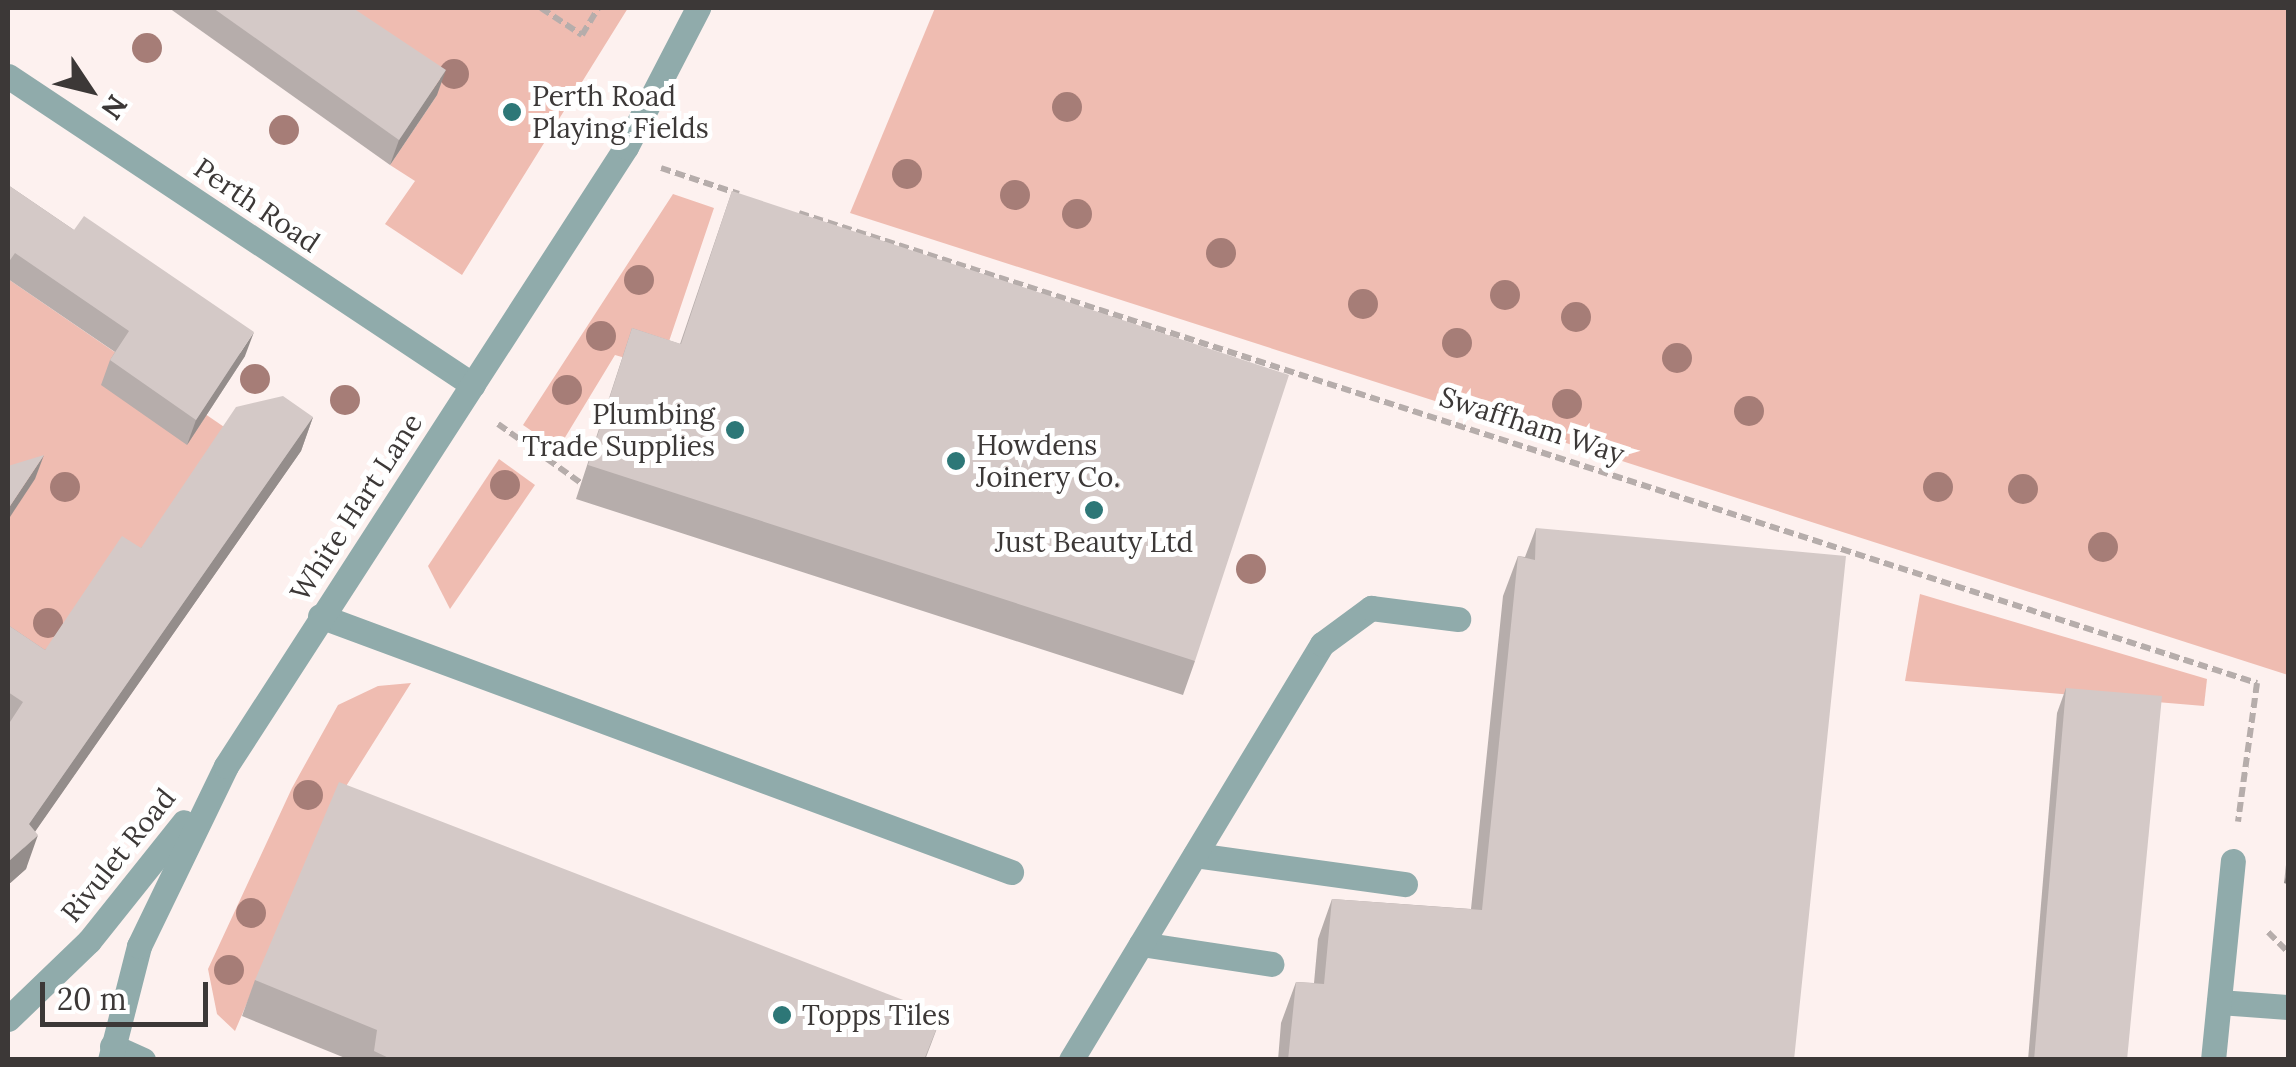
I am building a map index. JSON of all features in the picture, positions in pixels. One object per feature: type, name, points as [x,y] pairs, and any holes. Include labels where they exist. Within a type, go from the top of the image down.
[{"type":"street","name":"White Hart Lane","points":[[111,1053],[138,946],[226,766],[626,146],[698,8]]},
{"type":"street","name":"Perth Road","points":[[8,76],[472,384]]},
{"type":"street","points":[[1071,1060],[1322,644],[1371,608],[1458,619]]},
{"type":"street","points":[[320,616],[1011,872]]},
{"type":"street","name":"Rivulet Road","points":[[8,1019],[88,941],[226,766]]},
{"type":"street","points":[[1195,855],[1406,884]]},
{"type":"street","points":[[2213,1060],[2233,861]]},
{"type":"street","points":[[1141,944],[1270,964]]},
{"type":"street","points":[[2219,1002],[2288,1007]]},
{"type":"street","points":[[111,1053],[143,1060]]},
{"type":"path","points":[[541,8],[582,34],[598,8]]},
{"type":"path","points":[[626,146],[663,169],[759,200]]},
{"type":"path","name":"Swaffham Way","points":[[778,206],[2257,683],[2233,861]]},
{"type":"path","points":[[498,424],[581,483]]},
{"type":"shaded area","name":"Perth Road Playing Fields","points":[[307,8],[628,8],[462,275],[385,224],[415,181],[390,165],[437,95]]},
{"type":"shaded area","points":[[935,8],[2288,8],[2288,675],[850,213]]},
{"type":"shaded area","points":[[673,194],[714,208],[660,368],[615,355],[558,449],[523,425]]},
{"type":"shaded area","points":[[8,279],[230,431],[86,655],[8,667]]},
{"type":"shaded area","points":[[499,459],[535,485],[450,609],[428,566]]},
{"type":"shaded area","points":[[1920,594],[2207,679],[2204,706],[1905,681]]},
{"type":"shaded area","points":[[411,683],[326,818],[235,1031],[217,1014],[208,969],[292,788],[338,705],[378,686]]},
{"type":"building","points":[[213,8],[353,8],[446,70],[399,140]]},
{"type":"building","points":[[8,185],[74,230],[84,216],[254,332],[196,420],[110,360],[129,331],[15,253],[8,263]]},
{"type":"building","points":[[732,191],[1289,375],[1195,661],[588,465],[632,328],[681,344]]},
{"type":"building","points":[[283,396],[313,417],[29,824],[38,835],[8,862],[8,725],[23,702],[8,692],[8,625],[45,650],[122,536],[141,548],[236,407]]},
{"type":"building","points":[[44,455],[8,509],[8,466]]},
{"type":"building","points":[[1536,528],[1846,556],[1794,1060],[1288,1060],[1296,982],[1324,984],[1332,899],[1482,910],[1518,556],[1535,560]]},
{"type":"building","points":[[2066,688],[2162,696],[2127,1060],[2034,1060]]},
{"type":"building","points":[[339,782],[942,1015],[924,1060],[393,1060],[374,1051],[377,1030],[255,980]]},
{"type":"place","name":"Perth Road Playing Fields","points":[[512,112]]},
{"type":"place","name":"Plumbing Trade Supplies","points":[[735,430]]},
{"type":"place","name":"Howdens Joinery Co.","points":[[956,461]]},
{"type":"place","name":"Just Beauty Ltd","points":[[1094,510]]},
{"type":"place","name":"Topps Tiles","points":[[782,1015]]}]
